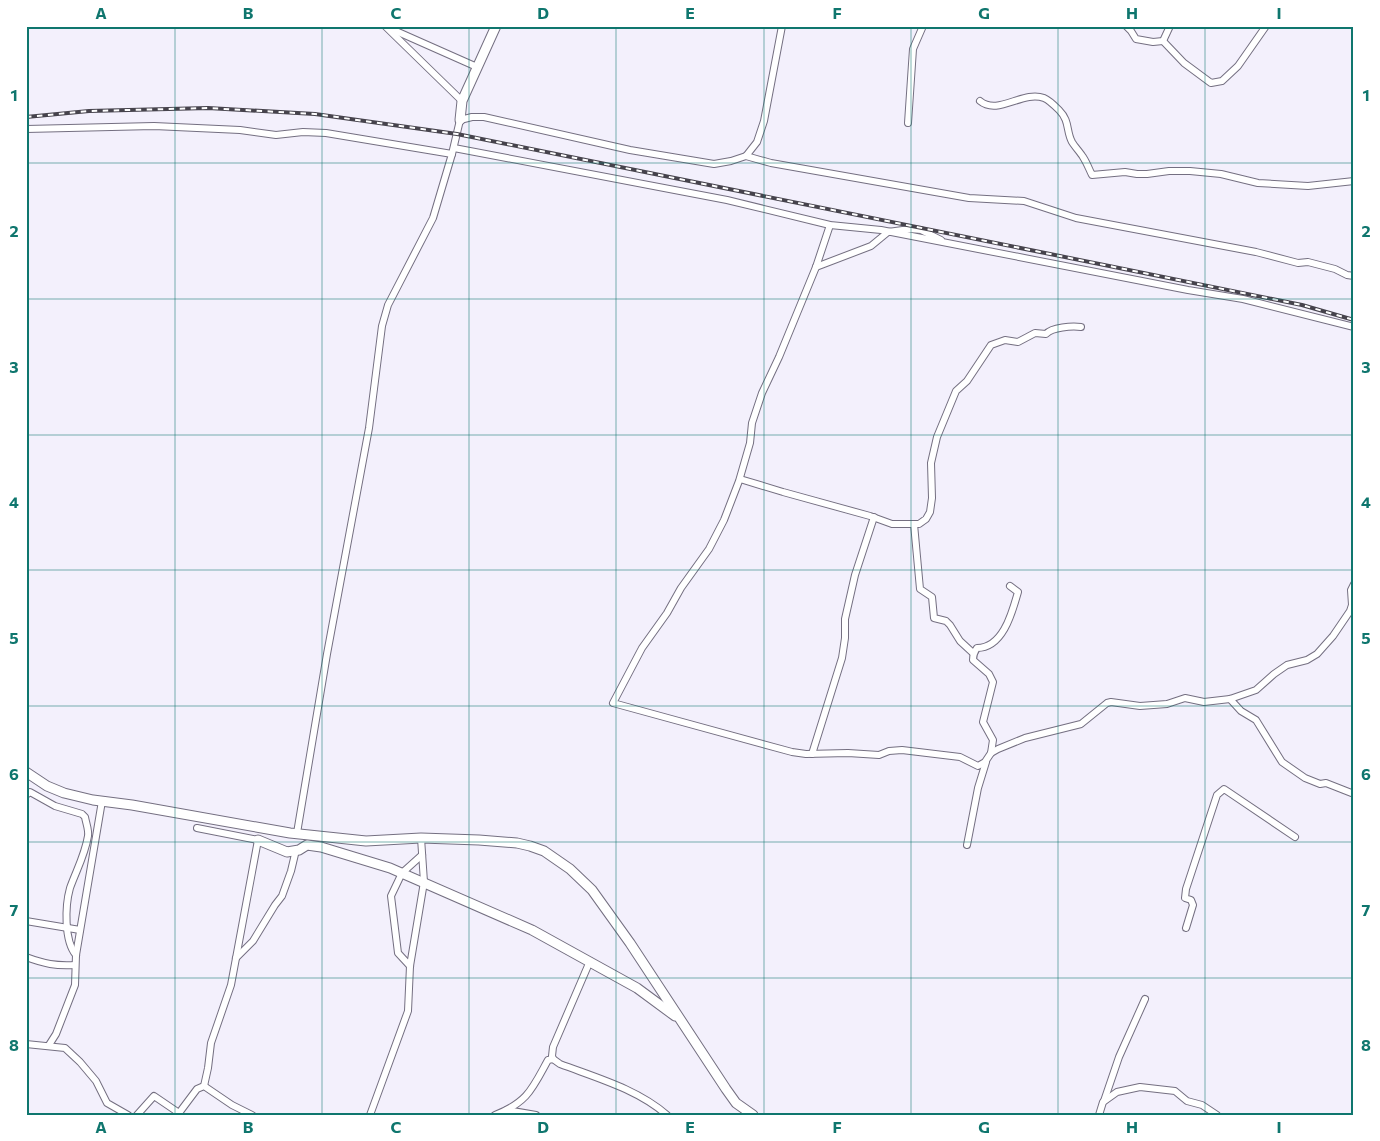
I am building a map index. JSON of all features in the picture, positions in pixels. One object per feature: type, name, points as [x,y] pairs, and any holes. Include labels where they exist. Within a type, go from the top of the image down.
[{"type":"street","points":[[386,26],[477,67]]},
{"type":"street","points":[[386,26],[462,101]]},
{"type":"street","points":[[297,833],[327,654],[370,428],[382,326],[388,305],[432,218],[453,151],[462,101],[496,26]]},
{"type":"street","points":[[460,120],[472,117],[484,118],[630,150],[714,164],[731,161],[746,156],[757,142],[764,121],[782,26]]},
{"type":"street","points":[[908,122],[913,49],[923,26]]},
{"type":"street","points":[[1126,26],[1132,31],[1136,39],[1153,42],[1163,41]]},
{"type":"street","points":[[1163,41],[1170,26]]},
{"type":"street","points":[[1163,41],[1184,64],[1211,84],[1222,81],[1238,66],[1266,26]]},
{"type":"street","points":[[980,101],[991,106],[1028,98],[1038,97],[1047,100],[1060,110],[1066,118],[1072,142],[1084,158],[1092,175],[1125,172],[1148,174],[1190,170],[1221,174],[1258,183],[1308,186],[1354,181]]},
{"type":"street","points":[[26,129],[154,126],[240,130],[276,135],[303,132],[326,133],[453,151],[727,200],[830,225],[888,232],[1243,299],[1354,327]]},
{"type":"street","points":[[746,156],[771,163],[937,193],[968,198],[1024,201],[1076,218],[1256,252],[1298,263],[1308,262],[1354,276]]},
{"type":"street","points":[[830,225],[816,266],[779,357],[762,393],[752,423],[750,443],[740,478],[724,520],[709,549],[642,648],[613,703],[792,752],[879,755],[889,751],[902,750],[960,758],[978,766],[982,765],[989,756],[1026,738],[1081,724],[1107,703],[1140,706],[1166,704],[1185,698],[1204,702],[1230,699],[1256,690],[1287,665],[1307,660],[1317,654],[1352,610],[1351,590],[1354,584]]},
{"type":"street","points":[[816,266],[871,246],[888,232]]},
{"type":"street","points":[[740,478],[892,524],[919,524],[926,519],[930,512],[932,498],[931,463],[937,437],[955,393],[968,381],[988,348],[1005,340],[1020,342],[1035,333],[1046,334],[1049,330],[1070,325],[1081,327]]},
{"type":"street","points":[[812,754],[842,658],[845,620],[852,588],[863,546],[874,517]]},
{"type":"street","points":[[914,524],[920,589],[932,597],[934,618],[950,625],[960,640],[973,653]]},
{"type":"street","points":[[968,845],[978,788],[993,740],[983,722],[993,682],[985,670],[973,660],[973,653],[977,648],[986,648],[997,640],[1012,616],[1018,592],[1010,586]]},
{"type":"street","points":[[1230,699],[1241,711],[1256,720],[1282,762],[1305,778],[1320,784],[1326,783],[1354,794]]},
{"type":"street","points":[[26,772],[47,786],[64,793],[102,802],[132,805],[290,833],[366,841],[421,838],[479,840],[530,846],[544,851],[570,869],[592,890],[652,976],[736,1103],[753,1115]]},
{"type":"street","points":[[1186,928],[1193,905],[1191,900],[1185,898],[1186,889],[1217,796],[1224,789],[1295,837]]},
{"type":"street","points":[[28,792],[55,806],[82,814],[85,817],[88,834],[70,889],[67,929],[70,949],[76,955]]},
{"type":"street","points":[[49,1046],[56,1034],[75,986],[76,955],[102,802]]},
{"type":"street","points":[[197,828],[258,840],[287,852],[308,845],[321,847],[402,873],[532,930],[637,988],[680,1020]]},
{"type":"street","points":[[370,1115],[374,1098],[408,1011],[410,966],[424,882],[421,838]]},
{"type":"street","points":[[204,1086],[211,1042],[230,985],[236,958],[258,840]]},
{"type":"street","points":[[236,958],[253,941],[282,896],[296,850]]},
{"type":"street","points":[[410,966],[398,953],[391,896],[402,873],[422,855]]},
{"type":"street","points":[[26,921],[80,930]]},
{"type":"street","points":[[26,957],[59,966],[75,964]]},
{"type":"street","points":[[590,961],[553,1047],[552,1056],[560,1064],[630,1091],[668,1115]]},
{"type":"street","points":[[1099,1115],[1119,1057],[1145,999]]},
{"type":"street","points":[[26,1044],[65,1048],[96,1081],[107,1103],[128,1115]]},
{"type":"street","points":[[496,1115],[525,1098],[532,1090],[548,1060],[554,1059]]},
{"type":"street","points":[[135,1115],[154,1096],[180,1114],[197,1089],[204,1086]]},
{"type":"street","points":[[204,1086],[232,1105],[252,1115]]},
{"type":"street","points":[[1104,1102],[1117,1092],[1140,1087],[1175,1091],[1187,1101],[1202,1105],[1217,1115]]},
{"type":"street","points":[[525,1098],[526,1105],[535,1115]]},
{"type":"street","points":[[507,1110],[535,1115]]},
{"type":"railway","points":[[26,117],[89,111],[208,108],[315,114],[457,134],[1302,305],[1354,320]]}]
